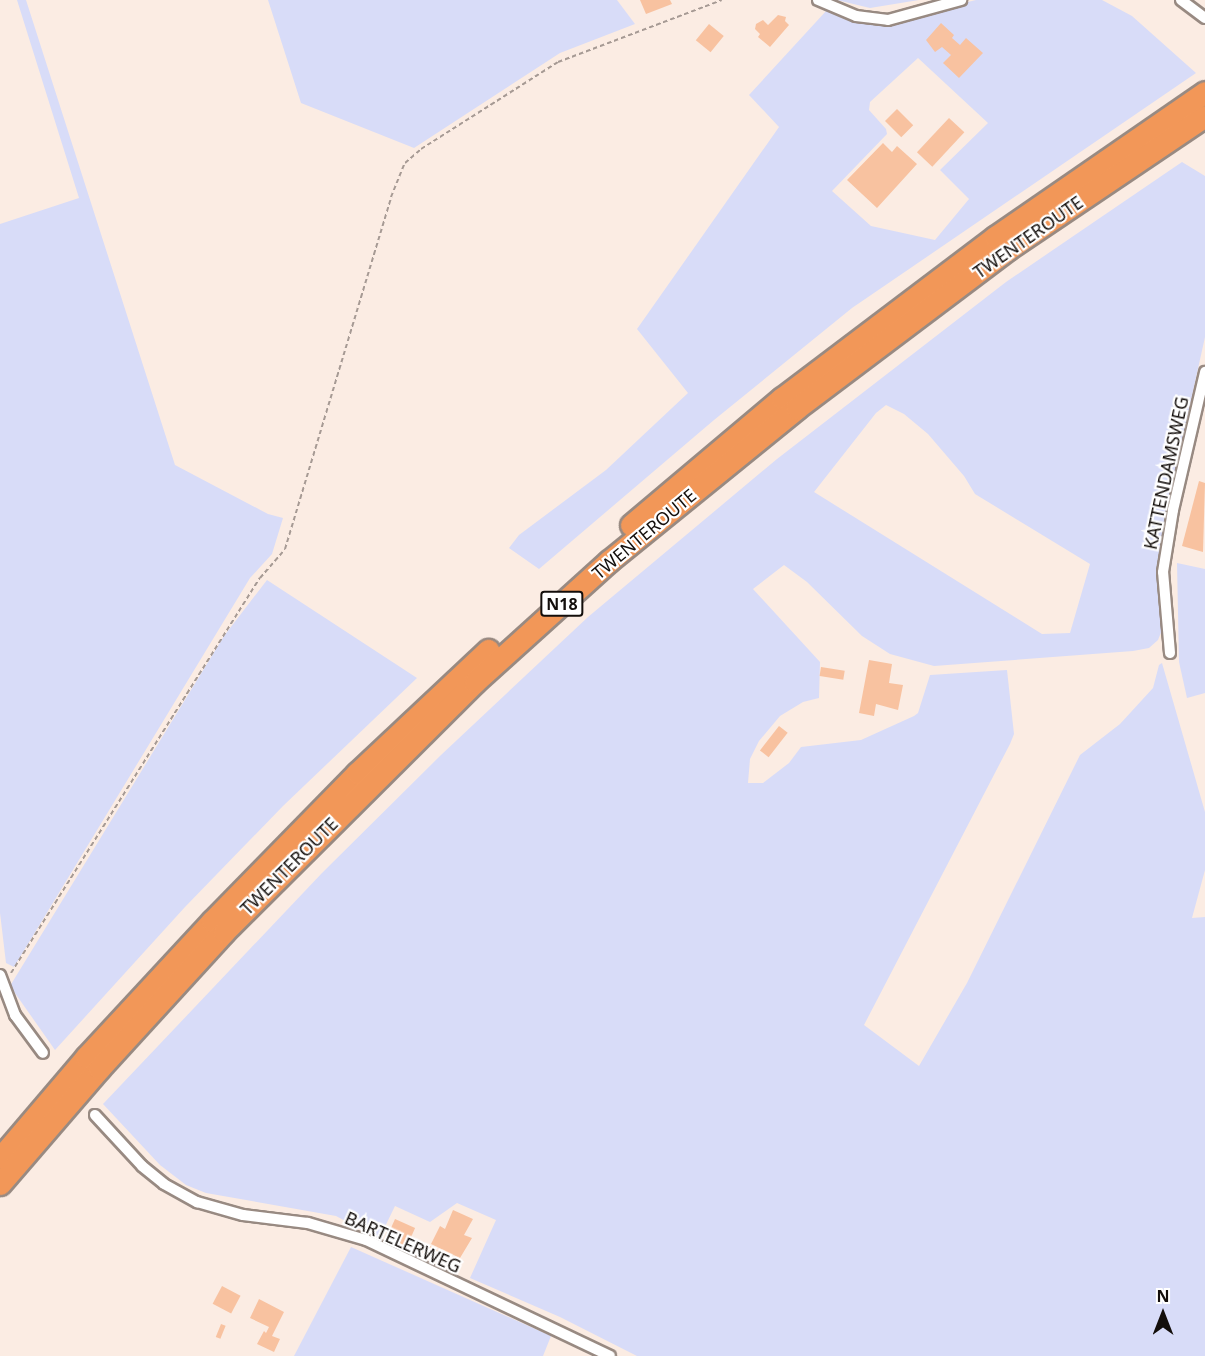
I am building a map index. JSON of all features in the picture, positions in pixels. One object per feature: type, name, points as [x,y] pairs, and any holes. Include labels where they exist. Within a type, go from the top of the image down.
[{"type":"highway","name":"TWENTEROUTE","points":[[0,1158],[86,1058],[204,929],[341,790],[465,671],[596,554],[782,398],[995,237],[1205,92]]},
{"type":"highway","name":"TWENTEROUTE","points":[[0,1184],[99,1069],[224,932],[475,682],[609,561],[797,408],[1008,249],[1205,116]]},
{"type":"street","points":[[818,0],[856,16],[888,20],[961,0]]},
{"type":"street","points":[[1181,0],[1205,18]]},
{"type":"street","name":"KATTENDAMSWEG","points":[[1170,653],[1163,572],[1173,510],[1205,372]]},
{"type":"street","points":[[1,977],[15,1015],[43,1053]]},
{"type":"street","name":"BARTELERWEG","points":[[95,1115],[142,1166],[164,1184],[188,1198],[243,1215],[328,1227],[366,1240],[610,1356]]},
{"type":"path","points":[[1,977],[15,971],[260,578],[285,549],[391,197],[405,163],[430,143],[558,62],[722,0]]},
{"type":"shaded area","points":[[17,0],[26,0],[175,465],[268,514],[283,518],[272,554],[250,578],[14,967],[6,963],[0,913],[0,224],[79,198]]},
{"type":"shaded area","points":[[268,0],[617,0],[635,24],[560,53],[414,148],[301,103]]},
{"type":"shaded area","points":[[837,0],[919,0],[870,8]]},
{"type":"shaded area","points":[[976,0],[1102,0],[1132,16],[1196,73],[852,308],[714,420],[539,569],[509,548],[519,535],[606,470],[688,393],[637,329],[779,127],[749,95],[827,10],[871,19]],"holes":[[[918,58],[988,123],[940,170],[969,199],[935,240],[871,226],[832,191],[887,134],[886,129],[869,110],[870,102]]]},
{"type":"shaded area","points":[[1182,162],[1205,176],[1205,337],[1167,509],[1162,630],[1158,640],[1149,648],[1133,651],[934,666],[890,654],[862,636],[807,582],[784,565],[753,589],[820,662],[819,698],[803,702],[780,716],[759,741],[750,759],[748,783],[763,783],[789,763],[801,747],[861,740],[914,716],[918,713],[930,675],[1007,670],[1014,734],[1010,744],[864,1025],[919,1066],[967,983],[1080,755],[1120,724],[1153,688],[1159,665],[1162,663],[1205,812],[1205,870],[1192,918],[1205,917],[1205,1356],[637,1356],[560,1317],[470,1278],[496,1220],[457,1203],[430,1222],[395,1206],[379,1239],[336,1216],[206,1193],[186,1185],[160,1165],[103,1104],[322,873],[441,755],[588,617],[777,459],[1006,282]],"holes":[[[886,405],[904,414],[928,434],[964,476],[975,494],[1090,564],[1070,633],[1042,634],[814,492],[876,413]]]},
{"type":"shaded area","points":[[1177,563],[1205,569],[1205,693],[1187,698],[1179,662]]},
{"type":"shaded area","points":[[267,580],[417,678],[283,806],[185,907],[55,1050],[10,986],[224,636]]},
{"type":"shaded area","points":[[351,1247],[551,1336],[543,1356],[294,1356]]},
{"type":"building","points":[[640,0],[670,0],[672,4],[646,14]]},
{"type":"building","points":[[778,15],[786,17],[785,21],[789,25],[770,47],[758,37],[760,34],[755,29],[756,24],[763,20],[768,25]]},
{"type":"building","points":[[941,23],[954,35],[952,38],[960,45],[966,38],[983,53],[959,78],[943,63],[951,55],[942,47],[935,52],[926,40]]},
{"type":"building","points":[[709,24],[724,36],[711,52],[696,40]]},
{"type":"building","points":[[897,109],[913,125],[901,137],[885,121]]},
{"type":"building","points":[[949,118],[964,132],[932,167],[917,152]]},
{"type":"building","points":[[883,143],[892,152],[897,146],[917,164],[877,208],[847,180]]},
{"type":"building","points":[[1199,481],[1205,483],[1203,552],[1182,546]]},
{"type":"building","points":[[869,660],[892,664],[889,683],[903,685],[898,710],[876,704],[874,716],[859,713]]},
{"type":"building","points":[[821,667],[845,671],[843,680],[820,676]]},
{"type":"building","points":[[779,726],[788,733],[769,757],[760,750]]},
{"type":"building","points":[[453,1210],[473,1219],[464,1235],[472,1238],[460,1258],[431,1244],[440,1226],[445,1229]]},
{"type":"building","points":[[395,1219],[415,1228],[407,1246],[387,1237]]},
{"type":"building","points":[[424,1243],[438,1250],[434,1258],[420,1251]]},
{"type":"building","points":[[222,1286],[241,1296],[231,1314],[213,1304]]},
{"type":"building","points":[[259,1299],[284,1312],[272,1336],[280,1339],[274,1352],[257,1344],[269,1327],[250,1318]]},
{"type":"building","points":[[221,1324],[226,1326],[220,1339],[216,1337]]}]
